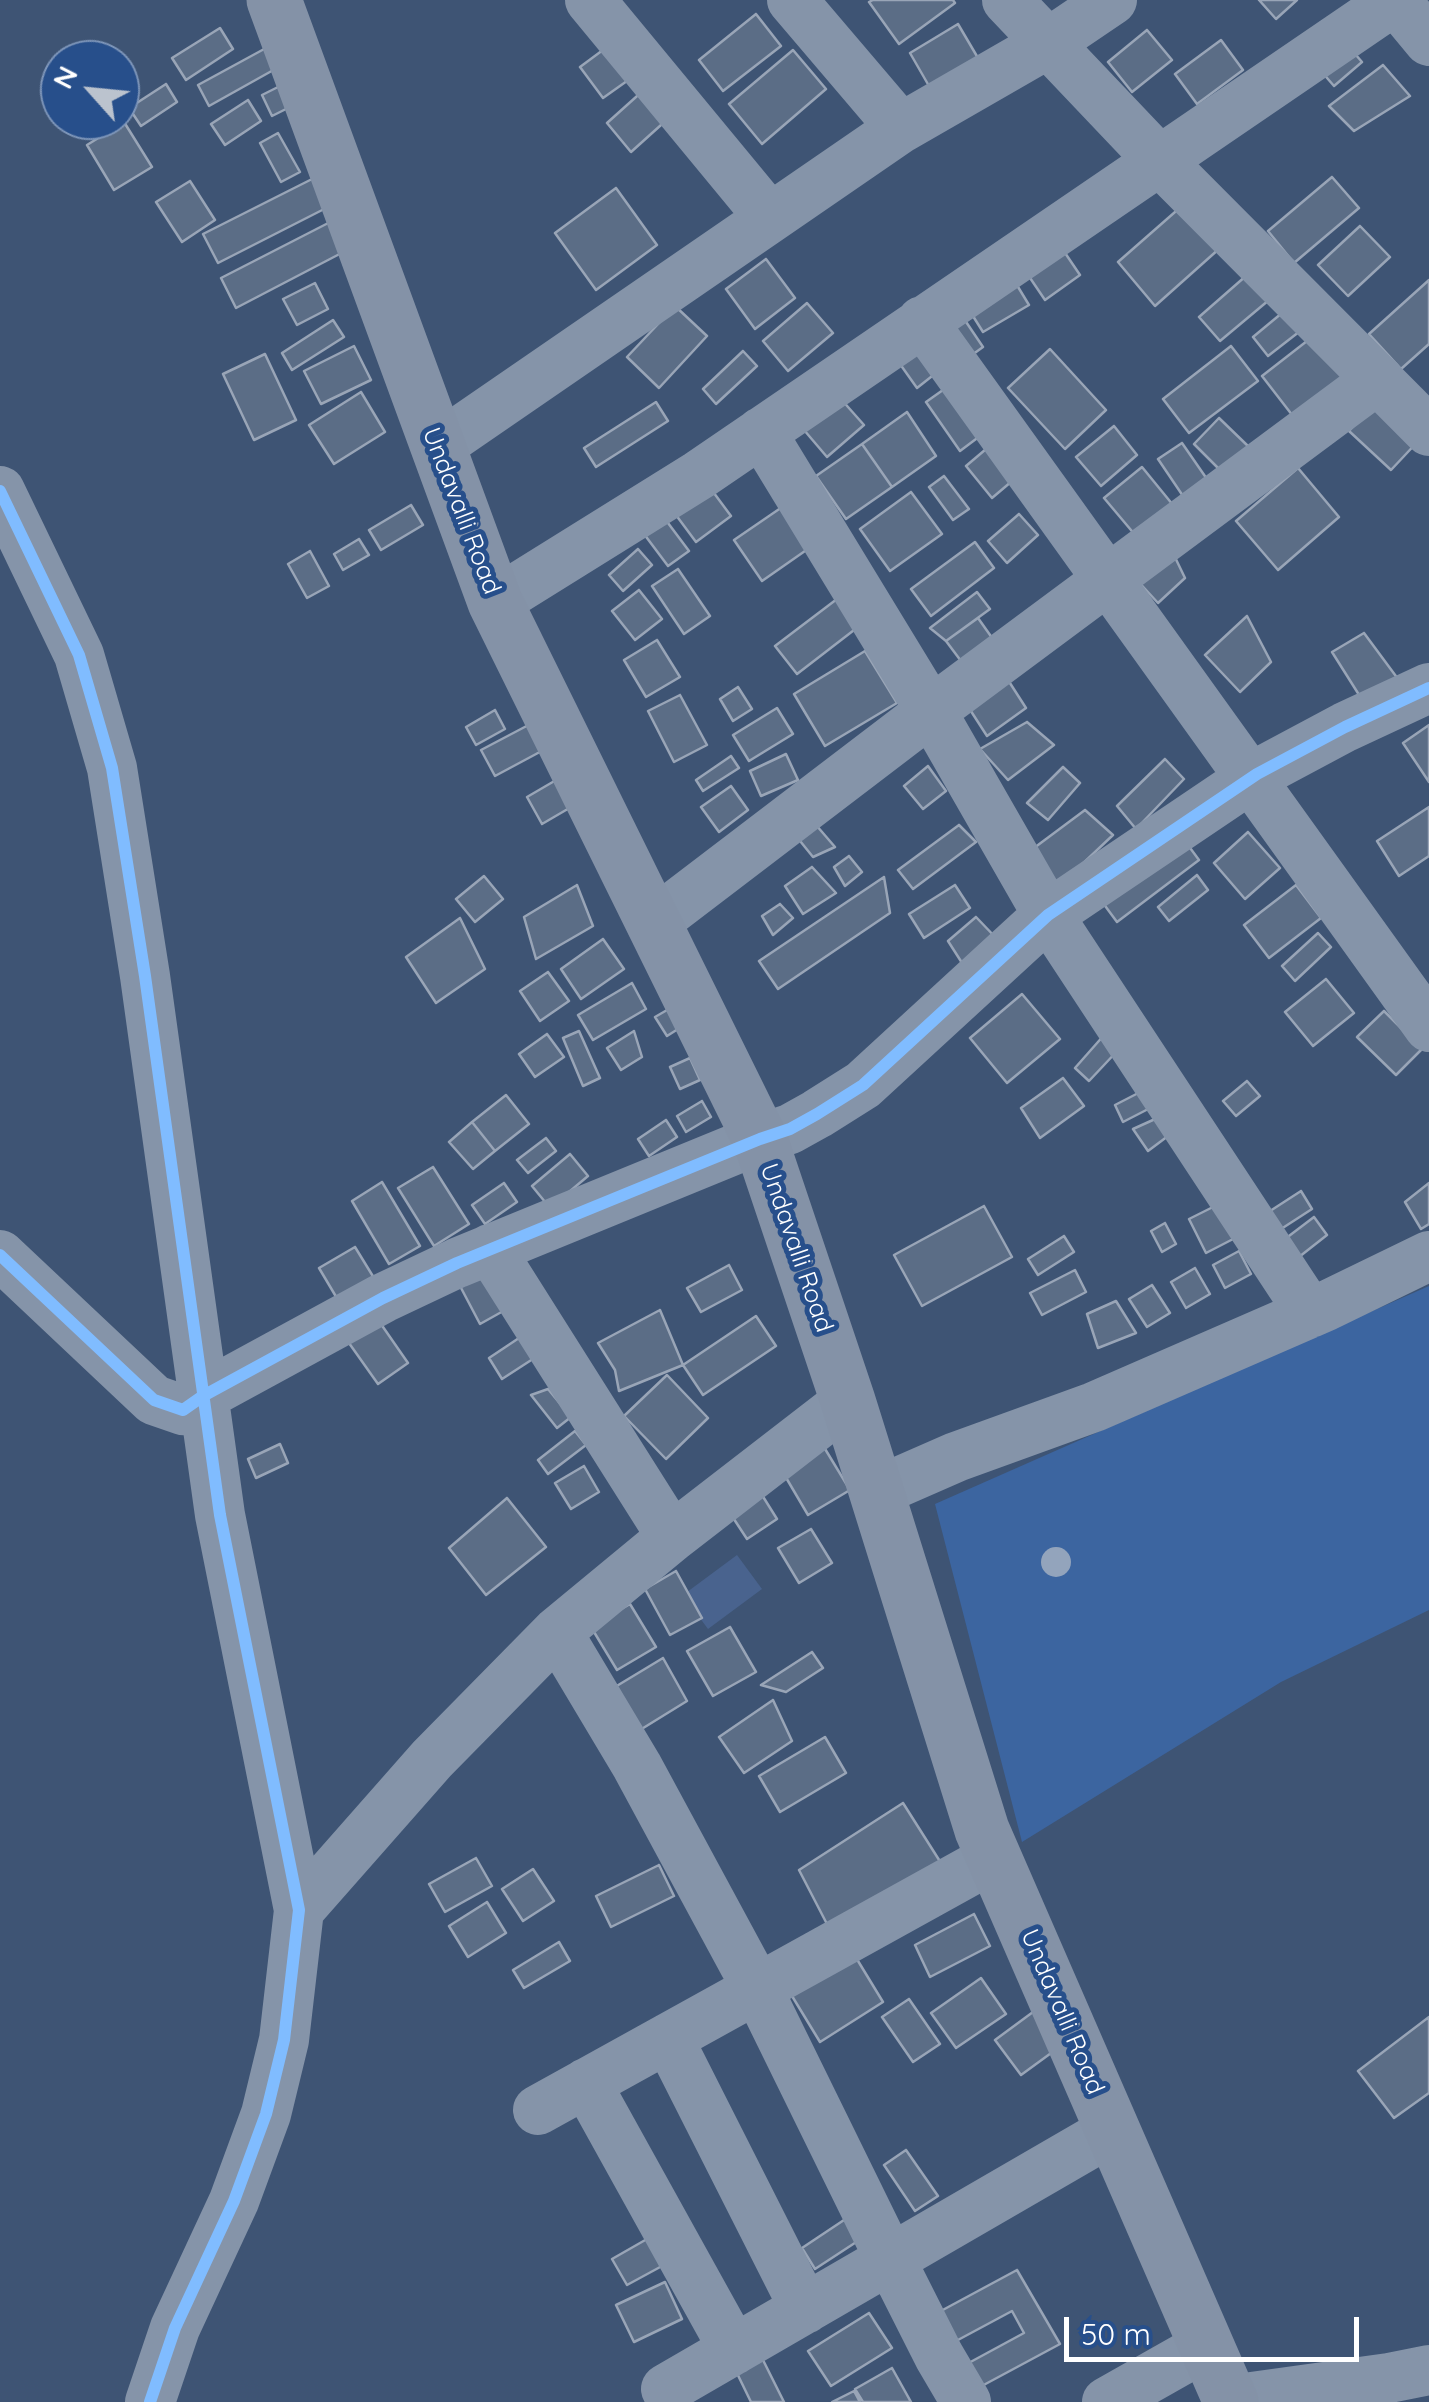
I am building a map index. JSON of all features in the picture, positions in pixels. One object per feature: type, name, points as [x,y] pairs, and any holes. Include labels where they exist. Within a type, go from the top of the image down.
[{"type":"main road","name":"Undavalli Road","points":[[274,0],[495,602],[760,1140],[848,1401],[982,1830],[1230,2401]]},
{"type":"street","points":[[590,0],[770,218]]},
{"type":"street","points":[[792,0],[901,128]]},
{"type":"street","points":[[1007,0],[1158,160],[1429,430]]},
{"type":"street","points":[[437,447],[901,128],[1047,44],[1112,0]]},
{"type":"street","points":[[495,602],[699,475],[1395,0],[1429,41]]},
{"type":"street","points":[[922,321],[1429,1027]]},
{"type":"street","points":[[653,923],[930,711],[1378,379]]},
{"type":"street","points":[[762,432],[1048,915],[1310,1312]]},
{"type":"street","points":[[0,491],[79,655],[112,768],[220,1515],[299,1910],[284,2040],[266,2114],[234,2201],[175,2328],[150,2402]]},
{"type":"street","points":[[0,1255],[154,1400],[183,1410],[383,1298],[457,1262],[790,1129],[863,1085],[1048,915],[1250,779],[1345,726],[1429,688]]},
{"type":"street","points":[[490,1250],[672,1537]]},
{"type":"street","points":[[876,1492],[956,1457],[1094,1407],[1429,1256]]},
{"type":"street","points":[[299,1910],[432,1760],[557,1632],[848,1401]]},
{"type":"street","points":[[557,1632],[758,1988],[890,2259],[966,2402]]},
{"type":"street","points":[[538,2110],[995,1858]]},
{"type":"street","points":[[668,2038],[805,2309]]},
{"type":"street","points":[[586,2083],[734,2350]]},
{"type":"street","points":[[666,2389],[1113,2130]]},
{"type":"street","points":[[1107,2402],[1206,2346]]},
{"type":"street","points":[[1230,2401],[1429,2370]]},
{"type":"shaded area","points":[[1429,1286],[1429,1610],[1281,1682],[1022,1842],[935,1504]]},
{"type":"shaded area","points":[[737,1555],[762,1589],[708,1629],[683,1595]]},
{"type":"building","points":[[1259,0],[1297,0],[1276,19]]},
{"type":"building","points":[[869,2],[955,3],[899,44]]},
{"type":"building","points":[[756,14],[781,46],[723,91],[699,60]]},
{"type":"building","points":[[958,24],[978,58],[929,86],[910,53]]},
{"type":"building","points":[[220,28],[233,49],[186,80],[172,58]]},
{"type":"building","points":[[1147,30],[1172,60],[1132,92],[1108,62]]},
{"type":"building","points":[[1221,40],[1243,70],[1197,104],[1175,74]]},
{"type":"building","points":[[611,44],[634,76],[603,98],[580,67]]},
{"type":"building","points":[[1349,47],[1362,62],[1334,86],[1321,71]]},
{"type":"building","points":[[266,48],[277,68],[209,106],[198,85]]},
{"type":"building","points":[[793,50],[826,89],[762,144],[729,104]]},
{"type":"building","points":[[1383,65],[1410,96],[1354,131],[1329,106]]},
{"type":"building","points":[[166,84],[177,102],[141,126],[140,101]]},
{"type":"building","points":[[282,85],[292,106],[272,116],[262,95]]},
{"type":"building","points":[[646,88],[671,116],[631,152],[607,123]]},
{"type":"building","points":[[248,100],[261,121],[225,145],[211,124]]},
{"type":"building","points":[[278,133],[300,172],[281,182],[260,143]]},
{"type":"building","points":[[95,140],[135,140],[152,167],[114,190],[87,145]]},
{"type":"building","points":[[322,174],[336,203],[218,263],[203,234]]},
{"type":"building","points":[[1332,177],[1359,208],[1294,263],[1268,231]]},
{"type":"building","points":[[190,181],[215,220],[182,242],[156,202]]},
{"type":"building","points":[[616,188],[657,245],[596,290],[555,233]]},
{"type":"building","points":[[1183,205],[1220,248],[1155,306],[1118,262]]},
{"type":"building","points":[[338,218],[353,247],[236,308],[221,278]]},
{"type":"building","points":[[1360,226],[1390,257],[1348,296],[1318,265]]},
{"type":"building","points":[[1059,244],[1080,275],[1045,300],[1024,269]]},
{"type":"building","points":[[766,259],[795,298],[755,329],[726,289]]},
{"type":"building","points":[[1247,275],[1269,300],[1220,341],[1199,317]]},
{"type":"building","points":[[1012,277],[1029,305],[983,332],[966,305]]},
{"type":"building","points":[[1429,280],[1429,344],[1401,369],[1369,334]]},
{"type":"building","points":[[315,283],[328,309],[297,325],[283,299]]},
{"type":"building","points":[[807,303],[833,333],[788,371],[763,341]]},
{"type":"building","points":[[675,306],[707,336],[659,388],[627,357]]},
{"type":"building","points":[[1288,308],[1304,328],[1268,356],[1253,337]]},
{"type":"building","points":[[958,310],[983,347],[965,360],[940,323]]},
{"type":"building","points":[[333,320],[344,337],[292,370],[282,353]]},
{"type":"building","points":[[1316,334],[1350,378],[1296,420],[1262,376]]},
{"type":"building","points":[[919,339],[941,369],[917,388],[895,357]]},
{"type":"building","points":[[354,346],[371,380],[321,404],[304,371]]},
{"type":"building","points":[[1231,346],[1258,381],[1189,433],[1163,399]]},
{"type":"building","points":[[1050,349],[1106,410],[1065,449],[1008,388]]},
{"type":"building","points":[[743,351],[757,366],[716,404],[703,389]]},
{"type":"building","points":[[265,354],[296,420],[254,440],[223,374]]},
{"type":"building","points":[[950,385],[984,433],[960,451],[926,402]]},
{"type":"building","points":[[361,392],[385,432],[334,464],[309,425]]},
{"type":"building","points":[[840,398],[864,425],[827,457],[804,430]]},
{"type":"building","points":[[1379,399],[1421,438],[1391,470],[1349,431]]},
{"type":"building","points":[[656,402],[668,421],[596,467],[584,448]]},
{"type":"building","points":[[907,412],[936,456],[892,487],[862,444]]},
{"type":"building","points":[[1219,418],[1250,448],[1224,474],[1194,444]]},
{"type":"building","points":[[1114,426],[1137,455],[1101,486],[1076,457]]},
{"type":"building","points":[[1182,443],[1209,482],[1185,499],[1158,459]]},
{"type":"building","points":[[862,444],[892,487],[846,519],[816,476]]},
{"type":"building","points":[[992,444],[1018,476],[992,498],[966,466]]},
{"type":"building","points":[[1142,467],[1173,505],[1136,536],[1104,498]]},
{"type":"building","points":[[1298,468],[1339,517],[1278,570],[1236,521]]},
{"type":"building","points":[[944,476],[969,509],[953,520],[929,487]]},
{"type":"building","points":[[705,481],[731,516],[696,542],[670,507]]},
{"type":"building","points":[[911,492],[942,534],[890,571],[860,529]]},
{"type":"building","points":[[788,503],[815,544],[762,581],[734,540]]},
{"type":"building","points":[[411,505],[423,525],[381,550],[369,530]]},
{"type":"building","points":[[1019,514],[1038,535],[1007,563],[988,541]]},
{"type":"building","points":[[662,515],[689,551],[668,566],[641,530]]},
{"type":"building","points":[[359,539],[369,555],[343,570],[334,554]]},
{"type":"building","points":[[975,542],[994,568],[931,616],[911,589]]},
{"type":"building","points":[[1170,547],[1185,578],[1158,603],[1135,578]]},
{"type":"building","points":[[638,549],[652,565],[623,591],[609,575]]},
{"type":"building","points":[[310,551],[329,586],[307,598],[288,564]]},
{"type":"building","points":[[678,569],[710,616],[684,634],[652,586]]},
{"type":"building","points":[[639,590],[662,619],[635,640],[612,611]]},
{"type":"building","points":[[977,592],[990,609],[946,641],[930,628]]},
{"type":"building","points":[[837,599],[858,627],[797,674],[775,646]]},
{"type":"building","points":[[1247,616],[1271,662],[1240,692],[1205,655]]},
{"type":"building","points":[[978,618],[995,642],[964,665],[946,641]]},
{"type":"building","points":[[1364,633],[1401,683],[1361,698],[1332,652]]},
{"type":"building","points":[[657,640],[680,677],[646,697],[624,660]]},
{"type":"building","points":[[865,651],[897,703],[825,746],[794,694]]},
{"type":"building","points":[[1008,680],[1026,708],[987,736],[967,705]]},
{"type":"building","points":[[738,687],[752,709],[733,721],[720,699]]},
{"type":"building","points":[[680,695],[707,745],[674,762],[648,711]]},
{"type":"building","points":[[777,708],[793,734],[749,761],[733,735]]},
{"type":"building","points":[[495,710],[505,729],[476,745],[466,727]]},
{"type":"building","points":[[538,720],[551,746],[495,776],[481,750]]},
{"type":"building","points":[[1027,722],[1054,745],[1008,780],[980,749]]},
{"type":"building","points":[[1429,725],[1429,782],[1403,743]]},
{"type":"building","points":[[786,754],[798,780],[761,796],[750,771]]},
{"type":"building","points":[[731,756],[739,768],[703,791],[696,780]]},
{"type":"building","points":[[1165,759],[1184,779],[1136,829],[1117,806]]},
{"type":"building","points":[[928,766],[946,791],[923,809],[904,786]]},
{"type":"building","points":[[1063,767],[1080,783],[1048,820],[1027,803]]},
{"type":"building","points":[[563,776],[578,803],[542,824],[527,797]]},
{"type":"building","points":[[731,786],[748,810],[719,832],[701,807]]},
{"type":"building","points":[[1429,807],[1429,856],[1399,876],[1377,841]]},
{"type":"building","points":[[1085,810],[1113,835],[1058,887],[1034,848]]},
{"type":"building","points":[[810,818],[835,847],[813,857],[792,831]]},
{"type":"building","points":[[959,825],[976,842],[913,889],[898,870]]},
{"type":"building","points":[[1248,832],[1280,868],[1245,899],[1214,863]]},
{"type":"building","points":[[1182,837],[1199,860],[1117,922],[1100,899]]},
{"type":"building","points":[[849,856],[862,872],[845,886],[834,867]]},
{"type":"building","points":[[812,867],[836,893],[803,914],[785,886]]},
{"type":"building","points":[[1197,875],[1208,890],[1169,921],[1158,907]]},
{"type":"building","points":[[484,876],[503,899],[475,922],[456,899]]},
{"type":"building","points":[[884,877],[890,913],[778,989],[759,961]]},
{"type":"building","points":[[577,885],[593,926],[536,959],[524,917]]},
{"type":"building","points":[[955,885],[970,908],[924,938],[909,914]]},
{"type":"building","points":[[1296,885],[1321,918],[1269,958],[1244,925]]},
{"type":"building","points":[[780,904],[793,918],[773,935],[762,916]]},
{"type":"building","points":[[976,917],[998,940],[964,966],[948,941]]},
{"type":"building","points":[[460,918],[485,969],[436,1003],[406,957]]},
{"type":"building","points":[[1318,933],[1331,947],[1295,981],[1282,966]]},
{"type":"building","points":[[603,939],[624,969],[581,999],[561,969]]},
{"type":"building","points":[[548,972],[569,1001],[540,1021],[520,991]]},
{"type":"building","points":[[1326,979],[1354,1013],[1313,1046],[1285,1012]]},
{"type":"building","points":[[632,983],[646,1009],[593,1040],[578,1015]]},
{"type":"building","points":[[1022,994],[1060,1039],[1007,1083],[970,1038]]},
{"type":"building","points":[[674,1006],[686,1024],[667,1036],[655,1017]]},
{"type":"building","points":[[1384,1011],[1422,1049],[1396,1075],[1357,1037]]},
{"type":"building","points":[[579,1031],[600,1078],[583,1086],[563,1038]]},
{"type":"building","points":[[634,1031],[642,1057],[621,1070],[607,1048]]},
{"type":"building","points":[[547,1034],[564,1057],[535,1077],[519,1054]]},
{"type":"building","points":[[1105,1034],[1120,1048],[1089,1081],[1075,1068]]},
{"type":"building","points":[[690,1058],[700,1080],[680,1089],[670,1067]]},
{"type":"building","points":[[1063,1078],[1084,1106],[1040,1138],[1021,1108]]},
{"type":"building","points":[[1247,1081],[1260,1096],[1236,1116],[1223,1101]]},
{"type":"building","points":[[1148,1088],[1156,1105],[1123,1122],[1115,1105]]},
{"type":"building","points":[[506,1095],[529,1124],[495,1151],[472,1122]]},
{"type":"building","points":[[702,1101],[711,1117],[686,1132],[677,1116]]},
{"type":"building","points":[[1164,1115],[1176,1130],[1148,1151],[1133,1129]]},
{"type":"building","points":[[666,1120],[677,1137],[649,1156],[638,1139]]},
{"type":"building","points":[[472,1122],[495,1151],[473,1169],[449,1142]]},
{"type":"building","points":[[546,1138],[556,1151],[528,1173],[517,1160]]},
{"type":"building","points":[[570,1154],[588,1176],[550,1208],[532,1186]]},
{"type":"building","points":[[433,1167],[469,1224],[434,1246],[398,1188]]},
{"type":"building","points":[[382,1182],[420,1246],[389,1264],[352,1201]]},
{"type":"building","points":[[504,1183],[517,1202],[485,1224],[472,1205]]},
{"type":"building","points":[[1429,1183],[1429,1224],[1421,1229],[1405,1202]]},
{"type":"building","points":[[1301,1191],[1312,1209],[1278,1231],[1267,1213]]},
{"type":"building","points":[[1221,1203],[1237,1237],[1206,1253],[1189,1219]]},
{"type":"building","points":[[984,1206],[1012,1257],[922,1306],[894,1255]]},
{"type":"building","points":[[1314,1217],[1327,1235],[1299,1257],[1285,1239]]},
{"type":"building","points":[[1165,1223],[1176,1244],[1162,1252],[1151,1231]]},
{"type":"building","points":[[1064,1236],[1074,1252],[1038,1275],[1028,1259]]},
{"type":"building","points":[[355,1247],[374,1278],[338,1300],[319,1268]]},
{"type":"building","points":[[1239,1251],[1251,1274],[1225,1288],[1213,1265]]},
{"type":"building","points":[[729,1265],[742,1290],[701,1312],[687,1288]]},
{"type":"building","points":[[494,1268],[514,1305],[480,1324],[460,1286]]},
{"type":"building","points":[[1195,1268],[1210,1294],[1186,1308],[1171,1282]]},
{"type":"building","points":[[1075,1270],[1086,1292],[1042,1315],[1030,1293]]},
{"type":"building","points":[[1152,1285],[1170,1313],[1147,1327],[1129,1299]]},
{"type":"building","points":[[1116,1301],[1136,1333],[1098,1348],[1087,1314]]},
{"type":"building","points":[[660,1310],[683,1365],[619,1391],[615,1370],[598,1343]]},
{"type":"building","points":[[374,1314],[408,1363],[378,1384],[344,1336]]},
{"type":"building","points":[[756,1316],[776,1346],[703,1395],[683,1365]]},
{"type":"building","points":[[525,1334],[539,1355],[502,1379],[489,1358]]},
{"type":"building","points":[[667,1375],[708,1418],[666,1459],[624,1416]]},
{"type":"building","points":[[548,1389],[571,1417],[557,1428],[531,1395]]},
{"type":"building","points":[[575,1431],[586,1445],[548,1474],[538,1460]]},
{"type":"building","points":[[819,1439],[850,1490],[808,1515],[778,1464]]},
{"type":"building","points":[[280,1444],[288,1463],[256,1478],[248,1459]]},
{"type":"building","points":[[584,1466],[599,1492],[571,1509],[555,1483]]},
{"type":"building","points":[[757,1487],[777,1519],[747,1539],[726,1507]]},
{"type":"building","points":[[507,1498],[546,1547],[486,1595],[449,1548]]},
{"type":"building","points":[[811,1529],[832,1563],[799,1583],[778,1548]]},
{"type":"building","points":[[676,1571],[702,1618],[670,1635],[645,1589]]},
{"type":"building","points":[[630,1604],[656,1647],[617,1670],[591,1627]]},
{"type":"building","points":[[730,1627],[756,1672],[713,1696],[687,1651]]},
{"type":"building","points":[[812,1652],[823,1668],[786,1692],[761,1685]]},
{"type":"building","points":[[663,1658],[687,1701],[640,1730],[615,1687]]},
{"type":"building","points":[[773,1700],[792,1741],[744,1773],[719,1737]]},
{"type":"building","points":[[825,1737],[846,1773],[780,1812],[759,1776]]},
{"type":"building","points":[[903,1803],[941,1863],[828,1926],[799,1870]]},
{"type":"building","points":[[476,1858],[492,1886],[445,1912],[429,1884]]},
{"type":"building","points":[[659,1865],[674,1896],[611,1927],[596,1896]]},
{"type":"building","points":[[533,1869],[554,1901],[523,1921],[502,1889]]},
{"type":"building","points":[[487,1902],[506,1933],[468,1957],[449,1926]]},
{"type":"building","points":[[974,1914],[990,1946],[930,1977],[915,1945]]},
{"type":"building","points":[[559,1942],[570,1961],[524,1988],[513,1970]]},
{"type":"building","points":[[855,1956],[883,2002],[820,2042],[792,1996]]},
{"type":"building","points":[[981,1978],[1006,2014],[956,2048],[931,2013]]},
{"type":"building","points":[[909,1999],[940,2044],[913,2062],[882,2017]]},
{"type":"building","points":[[1033,2012],[1058,2048],[1021,2075],[995,2040]]},
{"type":"building","points":[[1429,2017],[1429,2093],[1394,2118],[1358,2071]]},
{"type":"building","points":[[906,2150],[938,2196],[915,2211],[884,2165]]},
{"type":"building","points":[[853,2214],[867,2235],[815,2269],[802,2248]]},
{"type":"building","points":[[647,2239],[662,2266],[627,2285],[612,2259]]},
{"type":"building","points":[[1017,2270],[1060,2344],[965,2395],[952,2372],[1024,2333],[1012,2311],[943,2348],[926,2319]]},
{"type":"building","points":[[665,2282],[682,2319],[634,2342],[616,2305]]},
{"type":"building","points":[[869,2313],[892,2348],[831,2386],[808,2351]]},
{"type":"building","points":[[758,2350],[784,2402],[751,2402],[732,2363]]},
{"type":"building","points":[[892,2368],[911,2402],[863,2402],[855,2389]]},
{"type":"building","points":[[854,2391],[860,2402],[832,2402]]},
{"type":"cycle path","points":[[0,491],[79,655],[112,768],[220,1515],[299,1910],[284,2040],[266,2114],[234,2201],[175,2328],[150,2402]]},
{"type":"cycle path","points":[[0,1255],[154,1400],[183,1410],[383,1298],[457,1263],[790,1129],[817,1114],[863,1085],[1048,915],[1257,774],[1429,688]]}]
